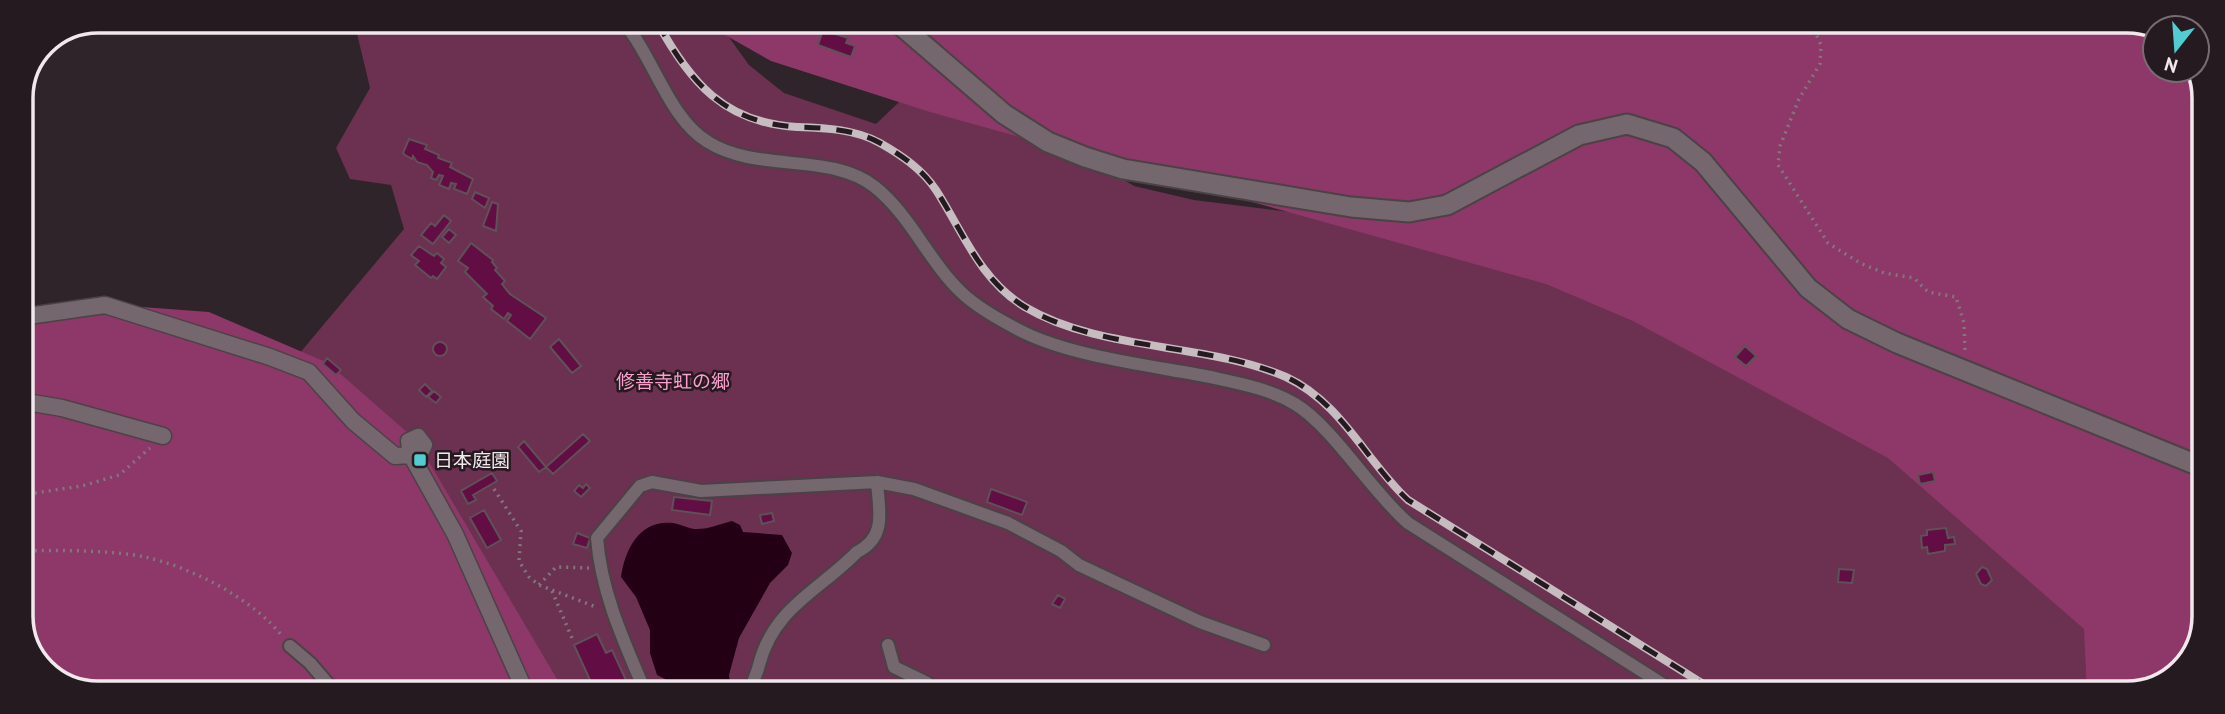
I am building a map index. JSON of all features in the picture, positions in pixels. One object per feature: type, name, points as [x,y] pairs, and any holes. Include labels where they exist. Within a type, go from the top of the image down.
[{"type":"street","points":[[630,33],[674,104],[705,141],[720,149],[769,163],[820,167],[843,172],[873,185],[894,204],[962,293],[1028,334],[1074,350],[1236,382],[1296,405],[1325,432],[1385,504],[1408,523],[1658,681]]},
{"type":"street","points":[[910,33],[1004,114],[1048,142],[1085,157],[1123,169],[1351,206],[1409,212],[1447,205],[1579,135],[1627,124],[1673,138],[1703,162],[1808,288],[1848,320],[2192,463]]},
{"type":"street","points":[[33,315],[106,305],[309,372],[353,421],[395,456],[413,458],[455,534],[521,681]]},
{"type":"street","points":[[33,403],[62,408],[163,436]]},
{"type":"street","points":[[641,681],[599,568],[597,538],[640,486],[652,482],[701,491],[877,482],[914,489],[1008,523],[1061,551],[1079,565],[1200,622],[1264,645]]},
{"type":"street","points":[[753,681],[764,647],[780,619],[857,552],[870,545],[878,535],[877,482]]},
{"type":"street","points":[[888,645],[894,667],[924,681]]},
{"type":"street","points":[[290,646],[325,681]]},
{"type":"path","points":[[1816,33],[1821,45],[1820,64],[1799,99],[1780,146],[1778,164],[1828,243],[1860,264],[1884,273],[1914,278],[1928,292],[1956,298],[1964,323],[1965,370]]},
{"type":"path","points":[[33,493],[82,486],[119,475],[163,436]]},
{"type":"path","points":[[494,489],[521,531],[519,561],[529,577],[539,585],[592,603],[619,627]]},
{"type":"path","points":[[33,552],[145,557],[217,584],[271,622],[290,646]]},
{"type":"path","points":[[539,585],[556,567],[599,568]]},
{"type":"path","points":[[552,590],[572,638]]},
{"type":"green space","name":"修善寺虹の郷","points":[[357,33],[726,33],[749,65],[784,93],[876,124],[939,64],[1134,186],[1194,200],[1417,228],[1542,189],[2190,629],[2190,633],[2173,662],[2156,674],[2127,681],[119,681],[71,625],[404,229],[391,185],[350,179],[336,148],[370,88]]},
{"type":"shaded area","points":[[721,33],[2141,35],[2141,84],[2190,84],[2192,94],[2192,616],[2187,641],[2173,662],[2156,674],[2140,680],[2086,681],[2084,629],[1888,458],[1633,321],[1546,284],[930,112],[771,61]]},
{"type":"shaded area","points":[[102,304],[209,312],[328,363],[416,440],[558,681],[98,681],[81,679],[62,670],[42,648],[33,620],[33,313]]},
{"type":"shaded area","points":[[732,521],[740,525],[743,532],[782,535],[792,553],[788,565],[770,583],[739,638],[730,681],[669,681],[657,675],[650,653],[650,630],[636,597],[621,577],[623,566],[636,538],[652,526],[673,523],[691,528],[709,528]]},
{"type":"building","points":[[822,33],[832,33],[848,38],[846,43],[855,46],[851,57],[818,45]]},
{"type":"building","points":[[409,139],[427,145],[425,149],[452,163],[450,167],[473,179],[467,194],[454,189],[456,184],[451,183],[449,189],[439,185],[443,176],[439,175],[436,180],[431,178],[433,172],[427,165],[417,162],[413,156],[412,159],[405,155],[403,153]]},
{"type":"building","points":[[475,192],[489,198],[485,208],[472,199]]},
{"type":"building","points":[[492,202],[498,204],[496,231],[483,226]]},
{"type":"building","points":[[444,215],[451,221],[433,244],[421,235],[431,223],[435,226]]},
{"type":"building","points":[[449,229],[456,235],[449,243],[442,237]]},
{"type":"building","points":[[471,243],[493,260],[497,268],[495,270],[505,281],[502,284],[510,294],[546,318],[530,339],[507,321],[511,315],[508,313],[504,319],[491,309],[493,306],[483,297],[487,294],[465,272],[468,268],[458,261]]},
{"type":"building","points":[[419,246],[444,259],[441,263],[446,267],[437,279],[433,276],[431,278],[415,265],[419,261],[411,255]]},
{"type":"building","points":[[559,339],[581,366],[572,373],[550,347]]},
{"type":"building","points":[[440,342],[445,344],[445,354],[440,356],[435,354],[433,349],[435,344]]},
{"type":"building","points":[[1745,346],[1756,356],[1746,366],[1735,357]]},
{"type":"building","points":[[327,358],[341,370],[336,375],[323,364]]},
{"type":"building","points":[[425,384],[432,391],[426,397],[419,390]]},
{"type":"building","points":[[434,391],[441,397],[436,403],[428,397]]},
{"type":"building","points":[[583,434],[590,441],[553,474],[546,467]]},
{"type":"building","points":[[524,441],[546,467],[539,472],[518,447]]},
{"type":"building","points":[[1933,472],[1935,481],[1920,484],[1918,475]]},
{"type":"building","points":[[492,473],[497,481],[473,495],[476,500],[468,504],[461,491]]},
{"type":"building","points":[[586,484],[590,488],[581,497],[574,491],[579,485],[583,488]]},
{"type":"building","points":[[991,489],[1027,502],[1022,515],[987,502]]},
{"type":"building","points":[[674,497],[712,501],[710,515],[672,510]]},
{"type":"building","points":[[484,510],[501,540],[487,548],[470,518]]},
{"type":"building","points":[[772,513],[774,521],[762,524],[760,515]]},
{"type":"building","points":[[1946,528],[1948,538],[1954,537],[1955,544],[1945,545],[1945,551],[1928,554],[1927,547],[1922,548],[1921,536],[1927,535],[1927,530]]},
{"type":"building","points":[[577,533],[590,538],[587,548],[573,544]]},
{"type":"building","points":[[1982,567],[1987,569],[1992,580],[1986,586],[1981,584],[1976,574]]},
{"type":"building","points":[[1839,569],[1854,570],[1852,583],[1838,582]]},
{"type":"building","points":[[1058,595],[1065,599],[1060,608],[1052,604]]},
{"type":"building","points":[[597,634],[606,653],[612,650],[626,681],[590,681],[574,645]]},
{"type":"railway","points":[[663,33],[697,81],[729,108],[771,124],[829,129],[870,138],[911,163],[936,190],[984,269],[1009,296],[1025,307],[1087,332],[1255,366],[1286,377],[1306,388],[1338,417],[1408,500],[1698,681]]},
{"type":"place","name":"日本庭園","points":[[420,460]]}]
